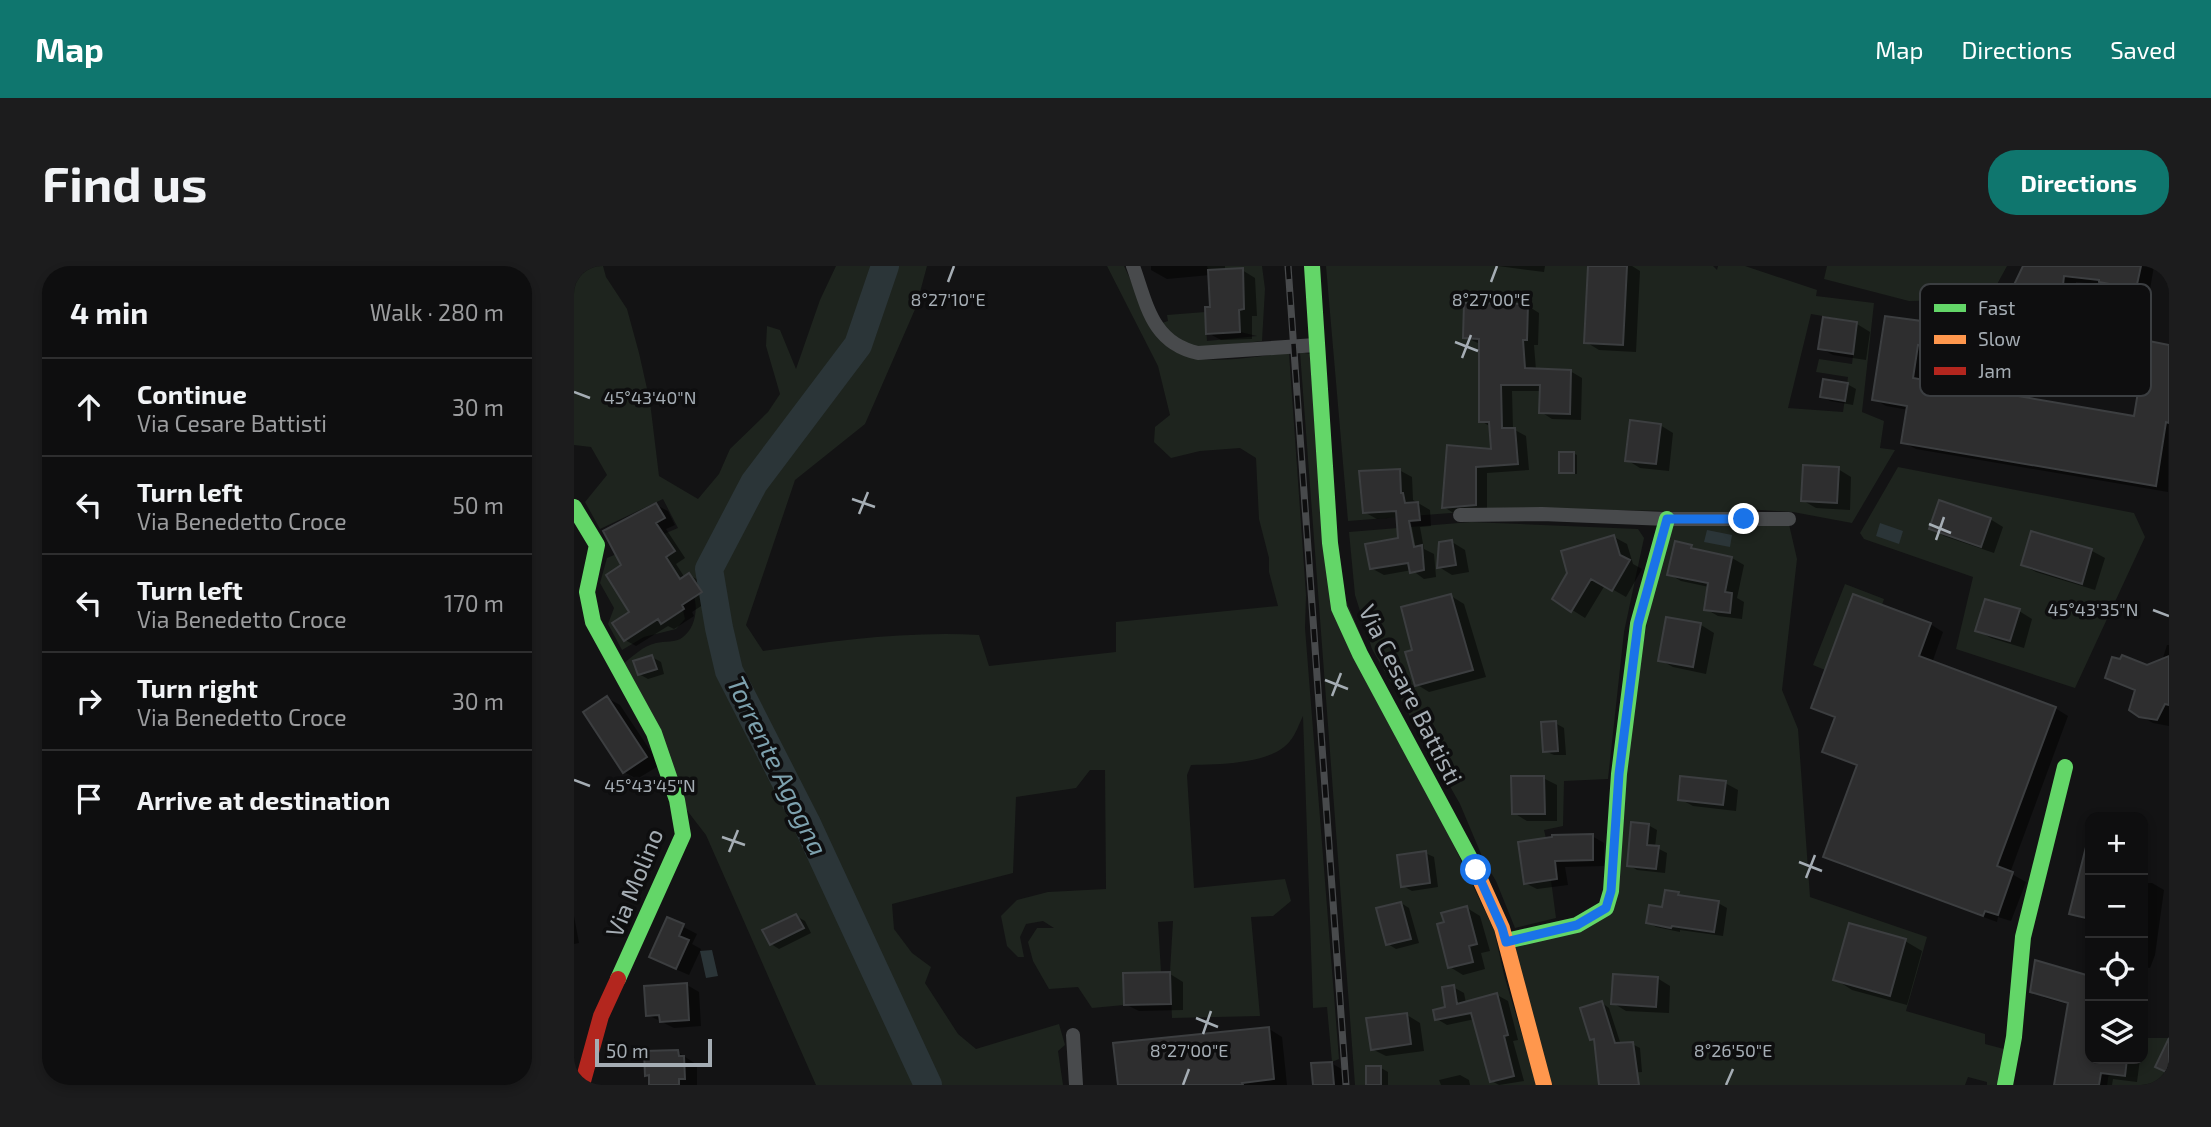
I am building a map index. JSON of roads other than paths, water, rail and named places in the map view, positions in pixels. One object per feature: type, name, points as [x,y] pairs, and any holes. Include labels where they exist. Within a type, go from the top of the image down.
[{"type":"street","points":[[1133,266],[1152,317],[1165,338],[1180,349],[1198,353],[1316,345]]},
{"type":"street","name":"Via Cesare Battisti","points":[[1312,266],[1330,543],[1339,608],[1360,654],[1476,870],[1502,928],[1544,1085]]},
{"type":"street","name":"Via Molino","points":[[574,507],[597,545],[587,592],[593,622],[654,733],[677,800],[683,835],[601,1016],[582,1085]]},
{"type":"street","points":[[1460,515],[1789,519]]},
{"type":"street","points":[[1506,942],[1577,925],[1606,908],[1611,891],[1619,774],[1638,624],[1667,519]]},
{"type":"street","points":[[2005,1085],[2014,1037],[2023,937],[2065,767]]},
{"type":"street","points":[[1073,1035],[1076,1085]]},
{"type":"waterway","name":"Torrente Agogna","points":[[885,266],[858,345],[754,483],[709,569],[729,671],[806,822],[928,1085]]},
{"type":"railway","points":[[1288,266],[1346,1085]]}]
